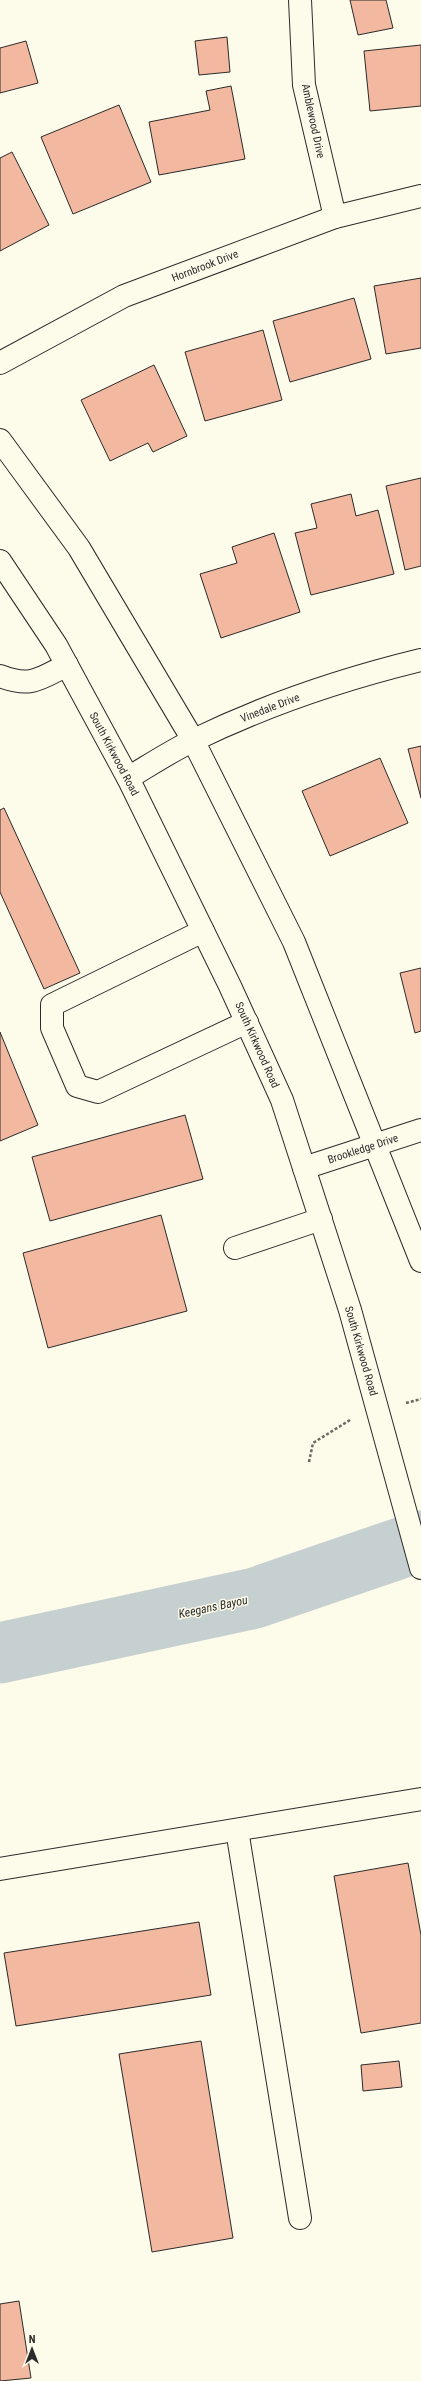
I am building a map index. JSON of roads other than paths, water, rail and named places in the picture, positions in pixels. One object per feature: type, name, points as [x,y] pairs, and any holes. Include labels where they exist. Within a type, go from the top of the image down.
[{"type":"main road","name":"Amblewood Drive","points":[[300,0],[304,85],[335,217]]},
{"type":"main road","name":"Hornbrook Drive","points":[[0,363],[124,296],[335,217],[421,196]]},
{"type":"main road","points":[[0,440],[79,548],[193,740],[294,942],[421,1261]]},
{"type":"main road","name":"South Kirkwood Road","points":[[0,561],[67,665],[128,778],[203,930],[282,1100],[350,1310],[393,1460],[421,1568]]},
{"type":"main road","name":"Vinedale Drive","points":[[128,778],[193,740],[276,704],[374,672],[421,660]]},
{"type":"main road","points":[[0,676],[14,681],[32,682],[67,665]]},
{"type":"main road","points":[[203,930],[52,1006],[52,1028],[77,1086],[98,1092],[247,1022]]},
{"type":"main road","name":"Brookledge Drive","points":[[304,1168],[374,1144],[421,1130]]},
{"type":"main road","points":[[235,1248],[321,1219]]},
{"type":"main road","points":[[0,1869],[421,1799]]},
{"type":"main road","points":[[237,1830],[300,2218]]},
{"type":"waterway","name":"Keegans Bayou","points":[[0,1653],[255,1598],[421,1541]]}]
